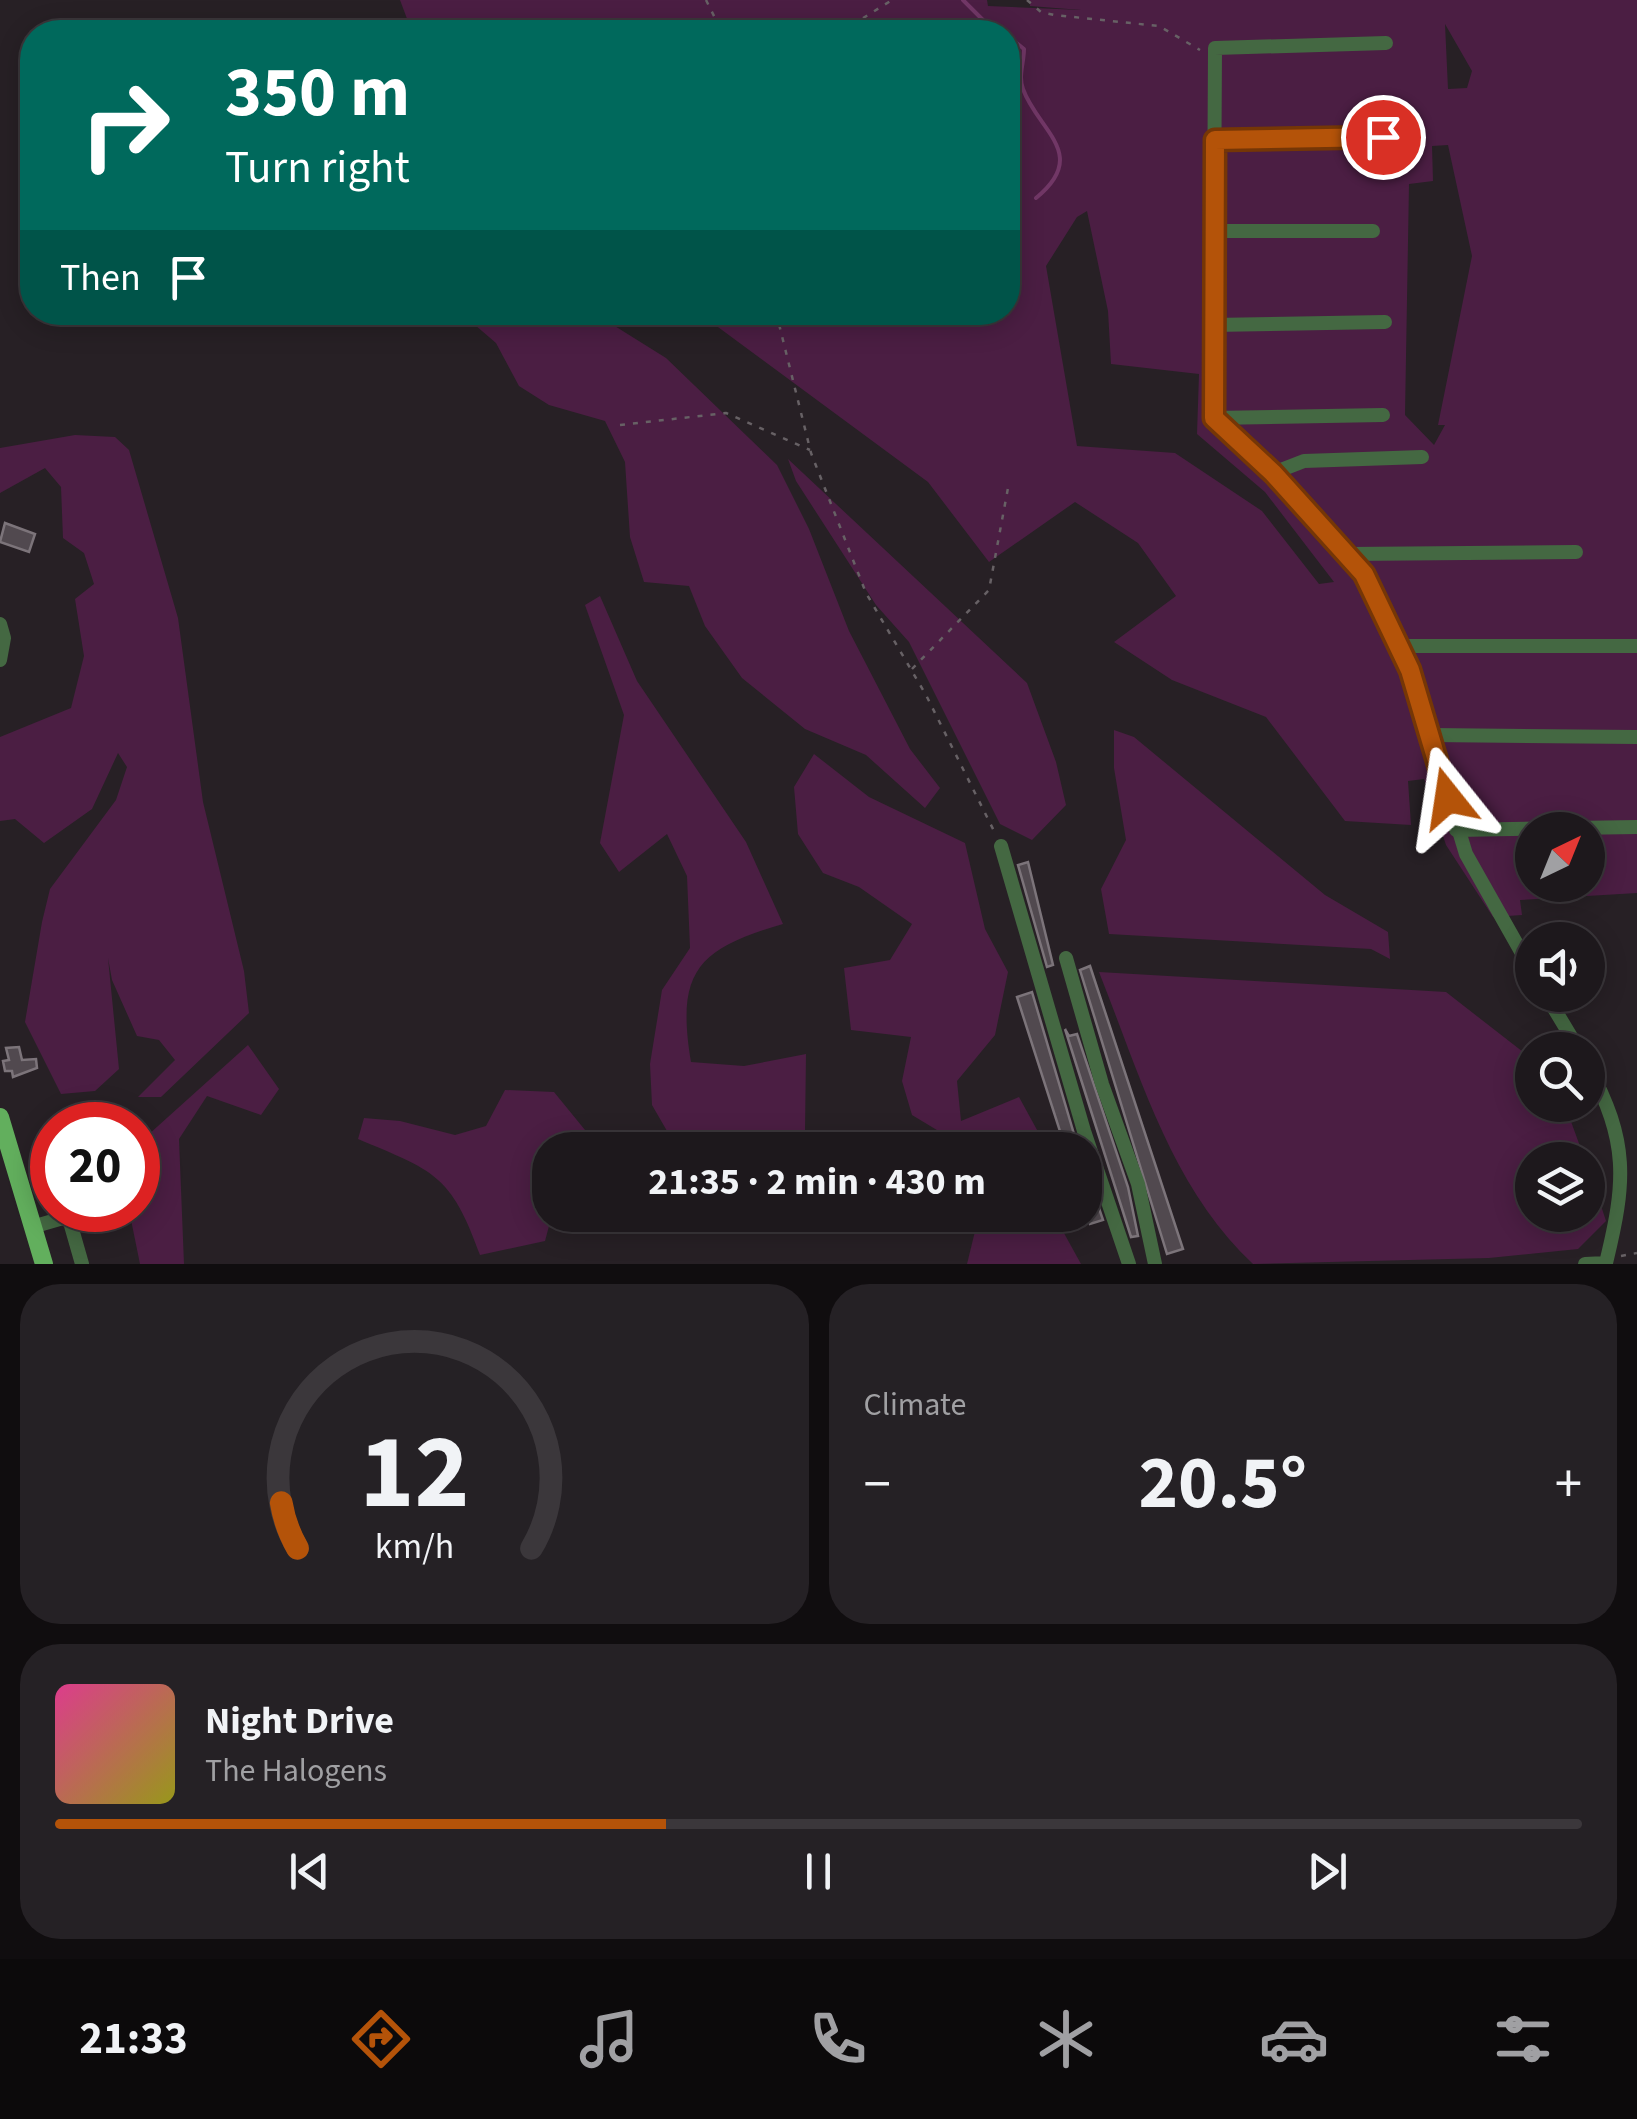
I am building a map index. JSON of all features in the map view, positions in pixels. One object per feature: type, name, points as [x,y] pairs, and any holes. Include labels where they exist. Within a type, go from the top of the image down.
[{"type":"main road","points":[[0,1116],[30,1220]]},
{"type":"main road","points":[[34,1232],[44,1264]]},
{"type":"street","points":[[1386,42],[1216,48],[1212,231],[1214,418],[1273,473],[1364,574],[1400,646],[1431,735],[1456,830],[1515,939]]},
{"type":"street","points":[[1215,140],[1383,137]]},
{"type":"street","points":[[1212,231],[1373,231]]},
{"type":"street","points":[[1212,324],[1386,322]]},
{"type":"street","points":[[1214,418],[1383,415]]},
{"type":"street","points":[[1273,473],[1304,460],[1422,457]]},
{"type":"street","points":[[1348,554],[1576,552]]},
{"type":"street","points":[[0,624],[4,638],[0,660]]},
{"type":"street","points":[[1400,646],[1637,646]]},
{"type":"street","points":[[1431,735],[1637,737]]},
{"type":"street","points":[[1456,830],[1637,827]]},
{"type":"street","points":[[1001,846],[1084,1131],[1129,1264]]},
{"type":"street","points":[[1066,958],[1102,1084],[1138,1184],[1155,1264]]},
{"type":"street","points":[[1585,1264],[1606,1262],[1622,1195],[1618,1135],[1605,1105]]},
{"type":"street","points":[[73,1232],[82,1264]]},
{"type":"path","points":[[860,20],[892,0]]},
{"type":"path","points":[[1027,0],[1042,12],[1054,15],[1159,26],[1215,56]]},
{"type":"path","points":[[779,325],[810,450],[866,592],[911,670],[1001,846]]},
{"type":"path","points":[[620,425],[726,413],[810,450]]},
{"type":"path","points":[[911,670],[989,590],[1008,488]]},
{"type":"shaded area","points":[[400,0],[987,0],[988,6],[1081,10],[1030,6],[1030,0],[1637,0],[1637,893],[1605,895],[1605,812],[1515,812],[1515,902],[1520,902],[1522,915],[1493,917],[1446,845],[1424,779],[1408,781],[1411,825],[1345,821],[1266,717],[1172,680],[1114,642],[1176,596],[1138,543],[1075,502],[989,562],[928,482],[715,325],[1020,325],[1020,20],[408,20]],"holes":[[[1445,24],[1472,71],[1467,88],[1448,89]],[[1448,145],[1472,256],[1438,425],[1445,425],[1434,445],[1405,415],[1409,184],[1433,181],[1432,146]],[[1087,211],[1108,311],[1111,364],[1199,374],[1197,434],[1265,492],[1334,582],[1319,584],[1262,511],[1175,453],[1077,446],[1046,266],[1077,217]]]},
{"type":"shaded area","points":[[475,325],[613,325],[666,358],[777,465],[809,529],[849,631],[910,749],[940,788],[925,808],[866,755],[805,729],[742,678],[705,626],[689,586],[644,582],[630,537],[625,462],[605,421],[549,405],[519,386],[496,343]]},
{"type":"shaded area","points":[[75,435],[115,437],[129,450],[178,618],[203,802],[244,971],[249,1013],[161,1097],[138,1097],[175,1060],[159,1040],[137,1036],[112,980],[108,958],[119,1069],[95,1091],[61,1094],[25,1022],[50,889],[116,800],[127,767],[118,753],[92,809],[44,843],[15,819],[0,821],[0,737],[71,708],[84,656],[75,599],[94,584],[84,553],[63,538],[61,487],[45,468],[0,493],[0,448]]},
{"type":"shaded area","points":[[788,459],[1027,683],[1056,762],[1066,805],[1032,840],[1000,824],[909,642],[876,605],[796,481]]},
{"type":"shaded area","points":[[600,596],[637,681],[746,842],[783,924],[730,943],[699,969],[687,1006],[691,1062],[744,1066],[806,1054],[805,1132],[668,1132],[652,1105],[650,1064],[662,990],[690,948],[687,876],[667,834],[619,872],[600,843],[624,715],[585,605]]},
{"type":"shaded area","points":[[1114,730],[1134,737],[1325,895],[1388,932],[1390,959],[1371,949],[1109,934],[1101,889],[1126,840],[1114,768]]},
{"type":"shaded area","points":[[814,754],[869,797],[965,843],[985,929],[1008,972],[995,1035],[957,1081],[961,1121],[1019,1097],[1038,1132],[940,1132],[912,1115],[902,1081],[911,1037],[851,1030],[844,968],[890,960],[912,924],[859,887],[823,873],[798,834],[794,787]]},
{"type":"shaded area","points":[[1099,972],[1446,992],[1515,1046],[1515,1122],[1571,1122],[1578,1142],[1515,1142],[1515,1232],[1595,1232],[1578,1249],[1489,1258],[1253,1264],[1200,1200],[1144,1089]]},
{"type":"shaded area","points":[[248,1045],[279,1089],[261,1115],[207,1096],[179,1139],[184,1264],[140,1264],[133,1232],[160,1232],[160,1124]]},
{"type":"shaded area","points":[[505,1090],[554,1092],[587,1132],[532,1132],[532,1232],[547,1232],[545,1241],[480,1255],[459,1207],[437,1179],[405,1159],[358,1139],[364,1118],[400,1121],[455,1135],[486,1126]]},
{"type":"shaded area","points":[[975,1232],[1063,1232],[1081,1264],[967,1264]]},
{"type":"building","points":[[5,523],[35,534],[29,552],[0,542]]},
{"type":"building","points":[[1028,862],[1053,965],[1047,967],[1018,865]]},
{"type":"building","points":[[1090,966],[1183,1249],[1167,1254],[1080,970]]},
{"type":"building","points":[[1032,992],[1074,1132],[1060,1132],[1017,997]]},
{"type":"building","points":[[1065,1029],[1069,1036],[1077,1034],[1128,1187],[1138,1236],[1131,1237],[1102,1146],[1102,1132],[1098,1132]]},
{"type":"building","points":[[19,1047],[22,1060],[36,1059],[37,1068],[13,1077],[12,1071],[5,1071],[3,1061],[9,1060],[6,1048]]},
{"type":"waterway","points":[[963,0],[983,20]]},
{"type":"waterway","points":[[1020,46],[1024,49],[1023,89],[1060,155],[1052,182],[1036,198]]},
{"type":"route","points":[[1383,137],[1215,140],[1214,418],[1216,424],[1273,473],[1364,574],[1410,670],[1448,798]]}]
